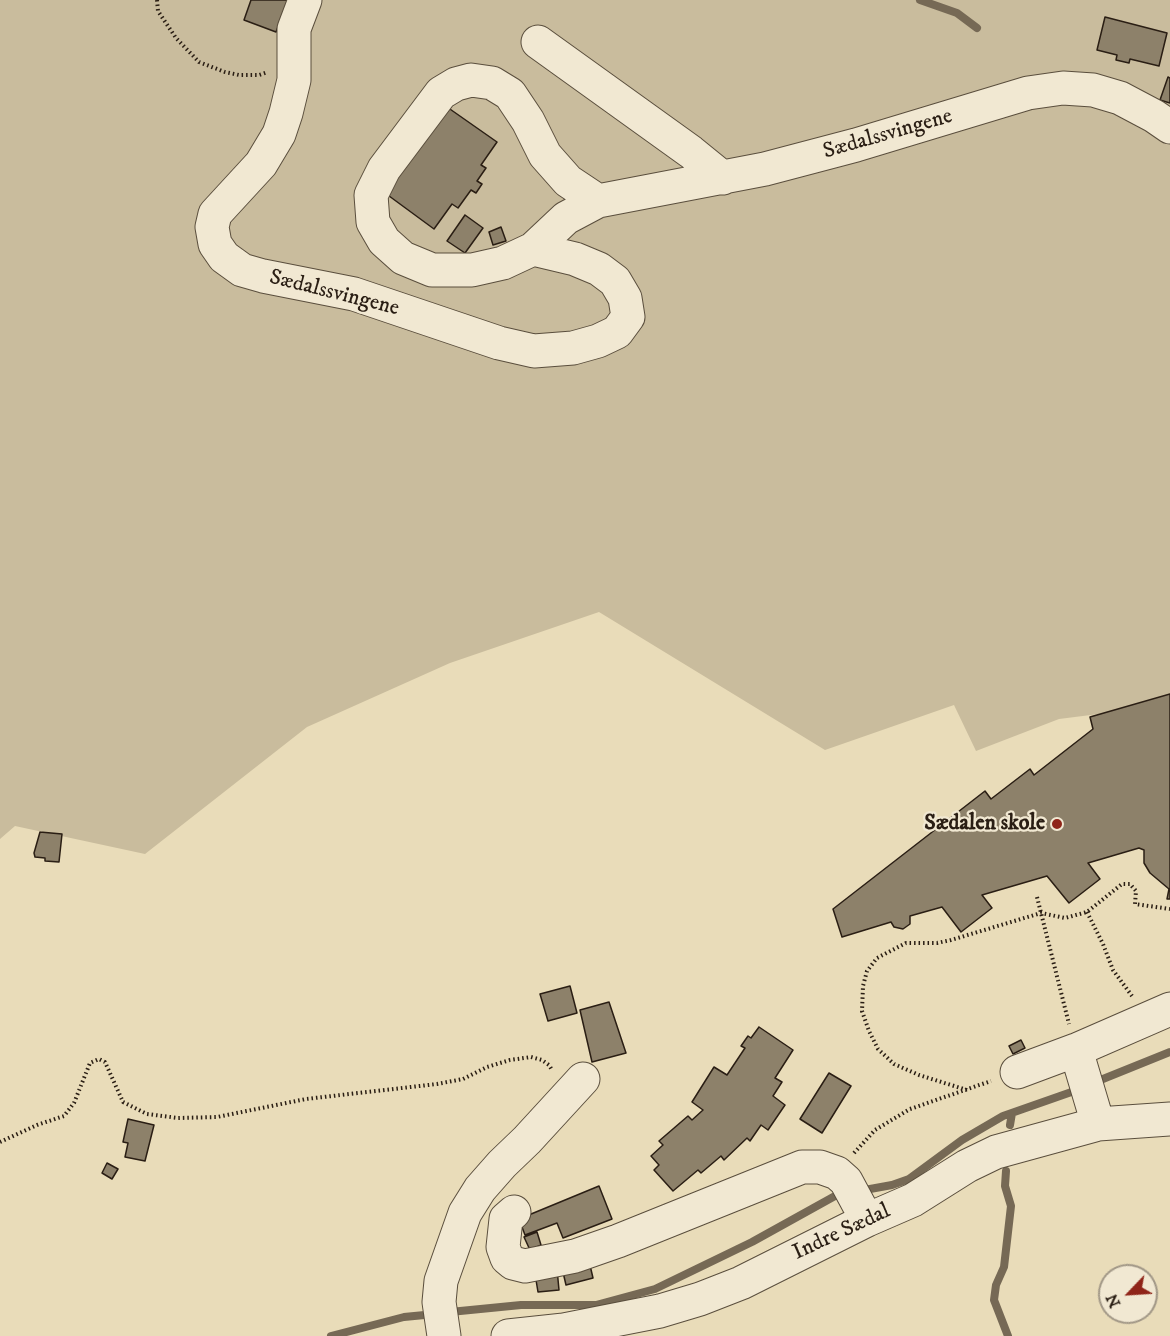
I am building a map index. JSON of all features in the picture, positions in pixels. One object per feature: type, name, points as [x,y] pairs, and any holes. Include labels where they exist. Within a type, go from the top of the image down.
[{"type":"street","name":"Sædalssvingene","points":[[305,0],[294,29],[294,80],[279,134],[261,164],[215,214],[212,227],[215,244],[224,257],[242,270],[354,294],[499,343],[534,351],[573,348],[598,341],[617,332],[628,317],[626,297],[615,281],[599,269],[575,259],[532,249]]},
{"type":"street","points":[[538,42],[691,152],[723,178]]},
{"type":"street","name":"Sædalssvingene","points":[[598,201],[568,181],[545,155],[528,121],[510,94],[492,82],[471,80],[456,84],[441,93],[384,169],[371,195],[373,222],[384,241],[403,258],[432,270],[472,270],[503,263],[532,249],[566,218],[598,201],[723,178],[856,145],[1028,93],[1063,88],[1094,90],[1120,98],[1170,127]]},
{"type":"street","points":[[1017,1072],[1083,1075],[1170,1009]]},
{"type":"street","name":"Indre Sædal","points":[[508,1336],[564,1330],[660,1311],[741,1283],[851,1193],[913,1200],[968,1166],[996,1152],[1083,1075],[1170,1119]]},
{"type":"street","points":[[442,1320],[446,1264],[465,1213],[487,1181],[583,1079]]},
{"type":"street","points":[[514,1212],[506,1219],[503,1246],[507,1258],[513,1263],[525,1266],[575,1256],[618,1241],[802,1167],[820,1167],[851,1193]]},
{"type":"path","points":[[158,0],[158,11],[176,38],[199,62],[225,72],[260,75],[267,73],[276,60],[294,55]]},
{"type":"path","points":[[967,1090],[919,1075],[894,1064],[878,1049],[862,1011],[863,986],[867,971],[877,958],[906,943],[937,943],[951,940],[1041,913],[1065,918],[1087,912],[1122,884],[1130,884],[1136,891],[1135,904],[1170,909]]},
{"type":"path","points":[[1037,897],[1083,1075]]},
{"type":"path","points":[[1087,912],[1113,970],[1138,1003]]},
{"type":"path","points":[[0,1142],[37,1125],[64,1116],[74,1103],[90,1063],[99,1059],[105,1062],[123,1102],[147,1114],[178,1118],[217,1117],[306,1099],[437,1084],[463,1079],[498,1063],[531,1058],[542,1059],[549,1065],[557,1081],[561,1103]]},
{"type":"path","points":[[851,1193],[875,1130],[910,1109],[1017,1072]]},
{"type":"shaded area","points":[[0,0],[1170,0],[1170,705],[1059,719],[976,751],[954,705],[825,750],[599,612],[450,663],[307,727],[145,854],[15,826],[0,839]]},
{"type":"building","points":[[251,0],[288,0],[276,32],[244,20]]},
{"type":"building","points":[[1105,17],[1167,33],[1159,66],[1130,59],[1129,63],[1116,60],[1117,55],[1097,50]]},
{"type":"building","points":[[1168,77],[1170,78],[1170,103],[1160,100]]},
{"type":"building","points":[[447,107],[497,142],[481,165],[486,168],[477,181],[482,184],[476,193],[471,190],[458,208],[452,204],[434,229],[385,193]]},
{"type":"building","points":[[465,215],[483,228],[465,253],[447,241]]},
{"type":"building","points":[[501,227],[506,241],[493,245],[489,232]]},
{"type":"building","name":"Sædalen skole","points":[[1170,694],[1170,899],[1167,899],[1169,889],[1150,873],[1144,863],[1144,850],[1139,848],[1088,863],[1100,879],[1069,903],[1047,876],[982,895],[992,908],[961,932],[942,907],[910,916],[910,924],[903,929],[894,927],[891,922],[842,937],[833,909],[985,791],[991,799],[1030,769],[1034,775],[1093,729],[1090,717]]},
{"type":"building","points":[[40,832],[62,834],[59,862],[45,861],[45,858],[35,857]]},
{"type":"building","points":[[570,986],[577,1013],[548,1021],[540,994]]},
{"type":"building","points":[[609,1002],[626,1053],[592,1062],[580,1010]]},
{"type":"building","points":[[759,1027],[793,1050],[775,1078],[782,1082],[773,1096],[785,1105],[768,1130],[761,1125],[750,1141],[747,1138],[724,1160],[721,1156],[701,1173],[698,1170],[673,1191],[654,1170],[659,1165],[651,1156],[663,1145],[659,1141],[688,1116],[692,1120],[703,1110],[692,1102],[714,1067],[727,1075],[745,1048],[741,1046]]},
{"type":"building","points":[[1021,1040],[1025,1048],[1013,1054],[1009,1046]]},
{"type":"building","points":[[829,1073],[851,1086],[822,1133],[800,1119]]},
{"type":"building","points":[[128,1119],[154,1125],[145,1161],[125,1157],[128,1143],[123,1142]]},
{"type":"building","points":[[107,1163],[118,1169],[112,1179],[102,1173]]},
{"type":"building","points":[[599,1186],[612,1219],[563,1238],[557,1223],[525,1235],[519,1219]]},
{"type":"building","points":[[537,1232],[541,1245],[530,1250],[524,1237]]},
{"type":"building","points":[[589,1261],[593,1278],[566,1285],[562,1268]]},
{"type":"building","points":[[557,1269],[559,1290],[538,1292],[536,1280]]},
{"type":"waterway","points":[[920,0],[957,13],[977,28]]},
{"type":"waterway","points":[[1093,1083],[1170,1052]]},
{"type":"waterway","points":[[859,1191],[892,1185],[909,1179],[962,1140],[1003,1116],[1080,1089]]},
{"type":"waterway","points":[[1010,1125],[1012,1113]]},
{"type":"waterway","points":[[1006,1171],[1005,1186],[1011,1206],[1004,1267],[996,1285],[994,1300],[1008,1336]]},
{"type":"waterway","points":[[450,1312],[521,1305],[596,1305],[655,1289],[752,1242],[835,1196],[844,1194]]},
{"type":"waterway","points":[[331,1336],[404,1317],[435,1314]]},
{"type":"place","name":"Sædalen skole","points":[[1057,824]]}]
